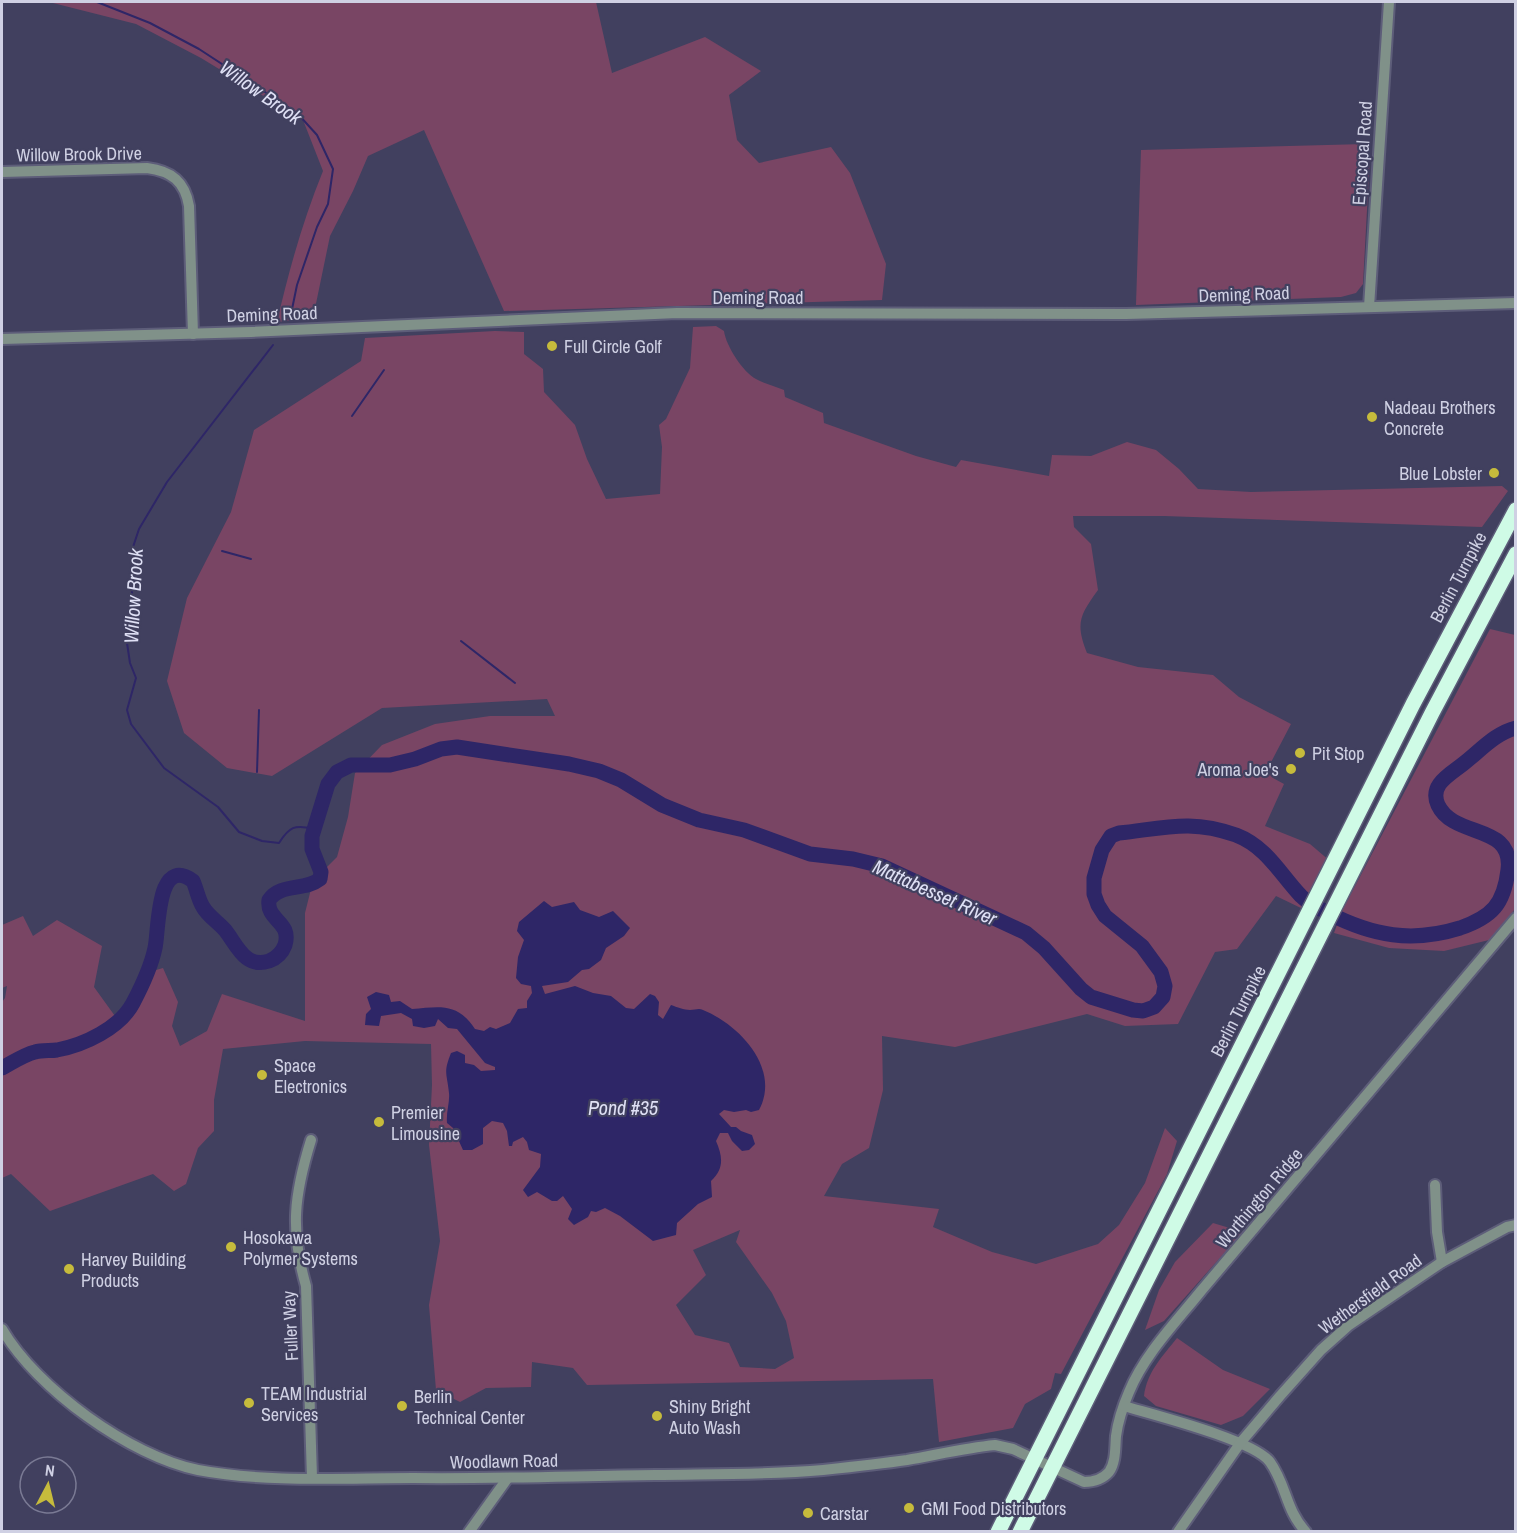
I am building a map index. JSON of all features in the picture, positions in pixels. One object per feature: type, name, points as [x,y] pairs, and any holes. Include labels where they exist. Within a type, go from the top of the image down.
[{"type":"highway","name":"Berlin Turnpike","points":[[998,1532],[1413,704],[1515,510]]},
{"type":"highway","points":[[1020,1532],[1432,712],[1515,554]]},
{"type":"street","name":"Episcopal Road","points":[[1369,307],[1389,2]]},
{"type":"street","name":"Willow Brook Drive","points":[[2,172],[147,168],[159,169],[178,178],[184,187],[189,206],[193,334]]},
{"type":"street","name":"Deming Road","points":[[2,339],[193,334],[677,313],[1126,314],[1515,303]]},
{"type":"street","name":"Worthington Ridge","points":[[1052,1467],[1084,1482],[1094,1482],[1102,1478],[1113,1464],[1116,1436],[1124,1406],[1143,1366],[1190,1305],[1515,918]]},
{"type":"street","name":"Fuller Way","points":[[311,1140],[300,1176],[295,1222],[297,1257],[306,1286],[312,1478]]},
{"type":"street","points":[[1435,1185],[1437,1232],[1442,1262]]},
{"type":"street","name":"Wethersfield Road","points":[[1178,1532],[1241,1442],[1280,1396],[1349,1325],[1442,1262],[1507,1227],[1515,1225]]},
{"type":"street","name":"Woodlawn Road","points":[[2,1329],[10,1344],[46,1383],[72,1406],[135,1446],[197,1470],[252,1476],[312,1478],[507,1479],[821,1470],[904,1460],[995,1445],[1013,1449],[1052,1467]]},
{"type":"street","points":[[1124,1406],[1241,1442],[1269,1460],[1282,1483],[1291,1511],[1306,1532]]},
{"type":"street","points":[[469,1532],[507,1479]]},
{"type":"shaded area","points":[[49,2],[596,2],[612,73],[705,37],[761,71],[729,95],[737,140],[759,163],[831,147],[850,173],[886,264],[882,300],[504,311],[424,130],[368,156],[330,236],[313,318],[277,322],[297,245],[323,171],[303,120],[201,58],[136,24]]},
{"type":"shaded area","points":[[1365,144],[1370,154],[1363,284],[1356,293],[1341,297],[1136,305],[1141,150]]},
{"type":"shaded area","points":[[716,326],[724,331],[732,351],[751,376],[784,390],[785,397],[823,413],[824,423],[916,456],[956,467],[961,460],[1049,476],[1052,455],[1091,456],[1127,442],[1156,450],[1198,489],[1251,492],[1502,486],[1508,491],[1482,527],[1164,516],[1073,516],[1074,527],[1091,544],[1098,590],[1081,620],[1081,634],[1087,653],[1138,667],[1213,675],[1239,697],[1291,724],[1268,768],[1273,778],[1284,784],[1265,826],[1310,844],[1330,861],[1303,909],[1276,896],[1237,949],[1215,952],[1178,1024],[1125,1026],[1087,1014],[955,1047],[882,1036],[883,1090],[869,1148],[842,1164],[824,1196],[939,1209],[933,1227],[992,1252],[1036,1264],[1098,1244],[1119,1225],[1145,1183],[1165,1128],[1177,1141],[1167,1174],[1061,1374],[1055,1373],[1051,1389],[1025,1404],[1013,1428],[939,1442],[933,1379],[587,1385],[573,1368],[532,1362],[531,1387],[486,1388],[460,1402],[436,1390],[429,1305],[440,1241],[429,1145],[432,1085],[431,1044],[305,1041],[223,1049],[214,1100],[214,1131],[198,1148],[186,1184],[174,1191],[153,1174],[50,1211],[11,1174],[2,1178],[2,1002],[7,986],[2,988],[2,925],[23,916],[33,936],[57,920],[102,946],[94,987],[120,1023],[149,972],[163,968],[178,1002],[172,1026],[180,1046],[207,1031],[222,994],[305,1021],[305,913],[313,881],[337,857],[348,817],[355,773],[382,745],[435,724],[490,716],[555,716],[547,699],[382,708],[272,776],[227,768],[184,733],[167,681],[187,598],[231,512],[254,430],[361,361],[365,338],[495,331],[524,332],[524,354],[543,369],[544,392],[575,425],[587,459],[606,499],[660,494],[662,447],[659,425],[666,419],[690,368],[693,327]],"holes":[[[740,1230],[736,1242],[772,1293],[786,1321],[794,1358],[775,1369],[740,1367],[729,1343],[695,1335],[676,1305],[706,1275],[693,1250]]]},
{"type":"shaded area","points":[[1490,629],[1515,635],[1515,909],[1489,940],[1444,951],[1389,948],[1334,933],[1342,911]]},
{"type":"shaded area","points":[[1213,1223],[1243,1232],[1164,1321],[1145,1330],[1159,1290],[1175,1262]]},
{"type":"shaded area","points":[[1177,1338],[1223,1370],[1270,1389],[1243,1416],[1221,1425],[1156,1406],[1144,1396],[1148,1379]]},
{"type":"water","name":"Pond #35","points":[[544,901],[552,907],[574,902],[580,910],[599,917],[613,911],[630,928],[624,936],[606,948],[601,960],[589,969],[582,970],[568,982],[542,986],[545,994],[575,986],[593,993],[611,996],[626,1008],[634,1009],[650,994],[655,996],[659,1002],[658,1015],[663,1019],[671,1005],[688,1010],[701,1009],[717,1017],[743,1037],[761,1064],[765,1079],[764,1095],[759,1110],[734,1112],[724,1110],[719,1114],[731,1127],[752,1135],[755,1144],[749,1150],[742,1151],[728,1133],[720,1133],[716,1141],[721,1162],[718,1172],[711,1181],[712,1197],[698,1204],[677,1223],[676,1235],[653,1241],[620,1216],[605,1208],[596,1212],[591,1211],[588,1217],[574,1225],[568,1219],[572,1209],[563,1196],[557,1201],[552,1201],[537,1192],[528,1197],[523,1190],[540,1167],[541,1154],[529,1150],[523,1137],[509,1146],[507,1131],[503,1123],[492,1121],[483,1128],[483,1144],[472,1150],[463,1150],[453,1128],[447,1123],[449,1096],[446,1069],[451,1053],[457,1051],[465,1055],[465,1063],[474,1065],[481,1071],[495,1070],[495,1067],[485,1063],[457,1029],[448,1028],[438,1019],[435,1026],[424,1028],[413,1026],[412,1019],[401,1013],[381,1016],[379,1026],[365,1025],[366,1014],[371,1009],[367,997],[376,992],[389,995],[391,1002],[400,1001],[412,1009],[439,1007],[455,1010],[475,1029],[484,1031],[490,1027],[496,1029],[510,1023],[518,1009],[527,1008],[527,1001],[532,993],[531,986],[521,984],[516,978],[518,957],[524,940],[517,931],[519,922]]},
{"type":"waterway","name":"Willow Brook","points":[[97,2],[150,23],[199,49],[297,113],[317,135],[333,169],[328,204],[317,227],[297,285],[291,314]]},
{"type":"waterway","name":"Willow Brook","points":[[273,345],[167,482],[139,529],[132,550],[132,614],[127,643],[130,663],[136,678],[127,710],[131,724],[164,768],[218,807],[239,832],[262,841],[279,843],[293,828],[313,829]]},
{"type":"waterway","points":[[352,416],[384,370]]},
{"type":"waterway","points":[[222,551],[251,559]]},
{"type":"waterway","points":[[461,641],[515,683]]},
{"type":"waterway","points":[[257,772],[259,710]]},
{"type":"waterway","name":"Mattabesset River","points":[[2,1068],[31,1053],[67,1048],[89,1040],[110,1028],[127,1012],[140,990],[151,962],[162,898],[172,878],[181,875],[193,881],[205,910],[225,930],[248,959],[261,963],[277,957],[284,948],[286,937],[282,926],[271,913],[269,900],[280,891],[314,883],[320,879],[321,872],[312,849],[312,836],[328,784],[337,772],[351,765],[390,765],[441,749],[457,747],[569,764],[599,771],[621,780],[662,805],[699,820],[744,830],[810,854],[853,859],[882,866],[1026,933],[1044,948],[1091,997],[1143,1011],[1154,1007],[1163,997],[1165,986],[1161,972],[1142,946],[1105,916],[1094,894],[1094,878],[1102,850],[1111,836],[1178,826],[1220,830],[1236,835],[1256,846],[1304,899],[1345,921],[1393,935],[1442,933],[1471,924],[1488,914],[1503,892],[1508,870],[1507,855],[1502,845],[1493,838],[1446,816],[1436,798],[1438,786],[1488,743],[1508,730],[1516,728]]},
{"type":"place","name":"Full Circle Golf","points":[[552,346]]},
{"type":"place","name":"Nadeau Brothers Concrete","points":[[1372,417]]},
{"type":"place","name":"Blue Lobster","points":[[1494,473]]},
{"type":"place","name":"Pit Stop","points":[[1300,753]]},
{"type":"place","name":"Aroma Joe's","points":[[1291,769]]},
{"type":"place","name":"Space Electronics","points":[[262,1075]]},
{"type":"place","name":"Premier Limousine","points":[[379,1122]]},
{"type":"place","name":"Hosokawa Polymer Systems","points":[[231,1247]]},
{"type":"place","name":"Harvey Building Products","points":[[69,1269]]},
{"type":"place","name":"TEAM Industrial Services","points":[[249,1403]]},
{"type":"place","name":"Berlin Technical Center","points":[[402,1406]]},
{"type":"place","name":"Shiny Bright Auto Wash","points":[[657,1416]]},
{"type":"place","name":"GMI Food Distributors","points":[[909,1508]]},
{"type":"place","name":"Carstar","points":[[808,1513]]}]
